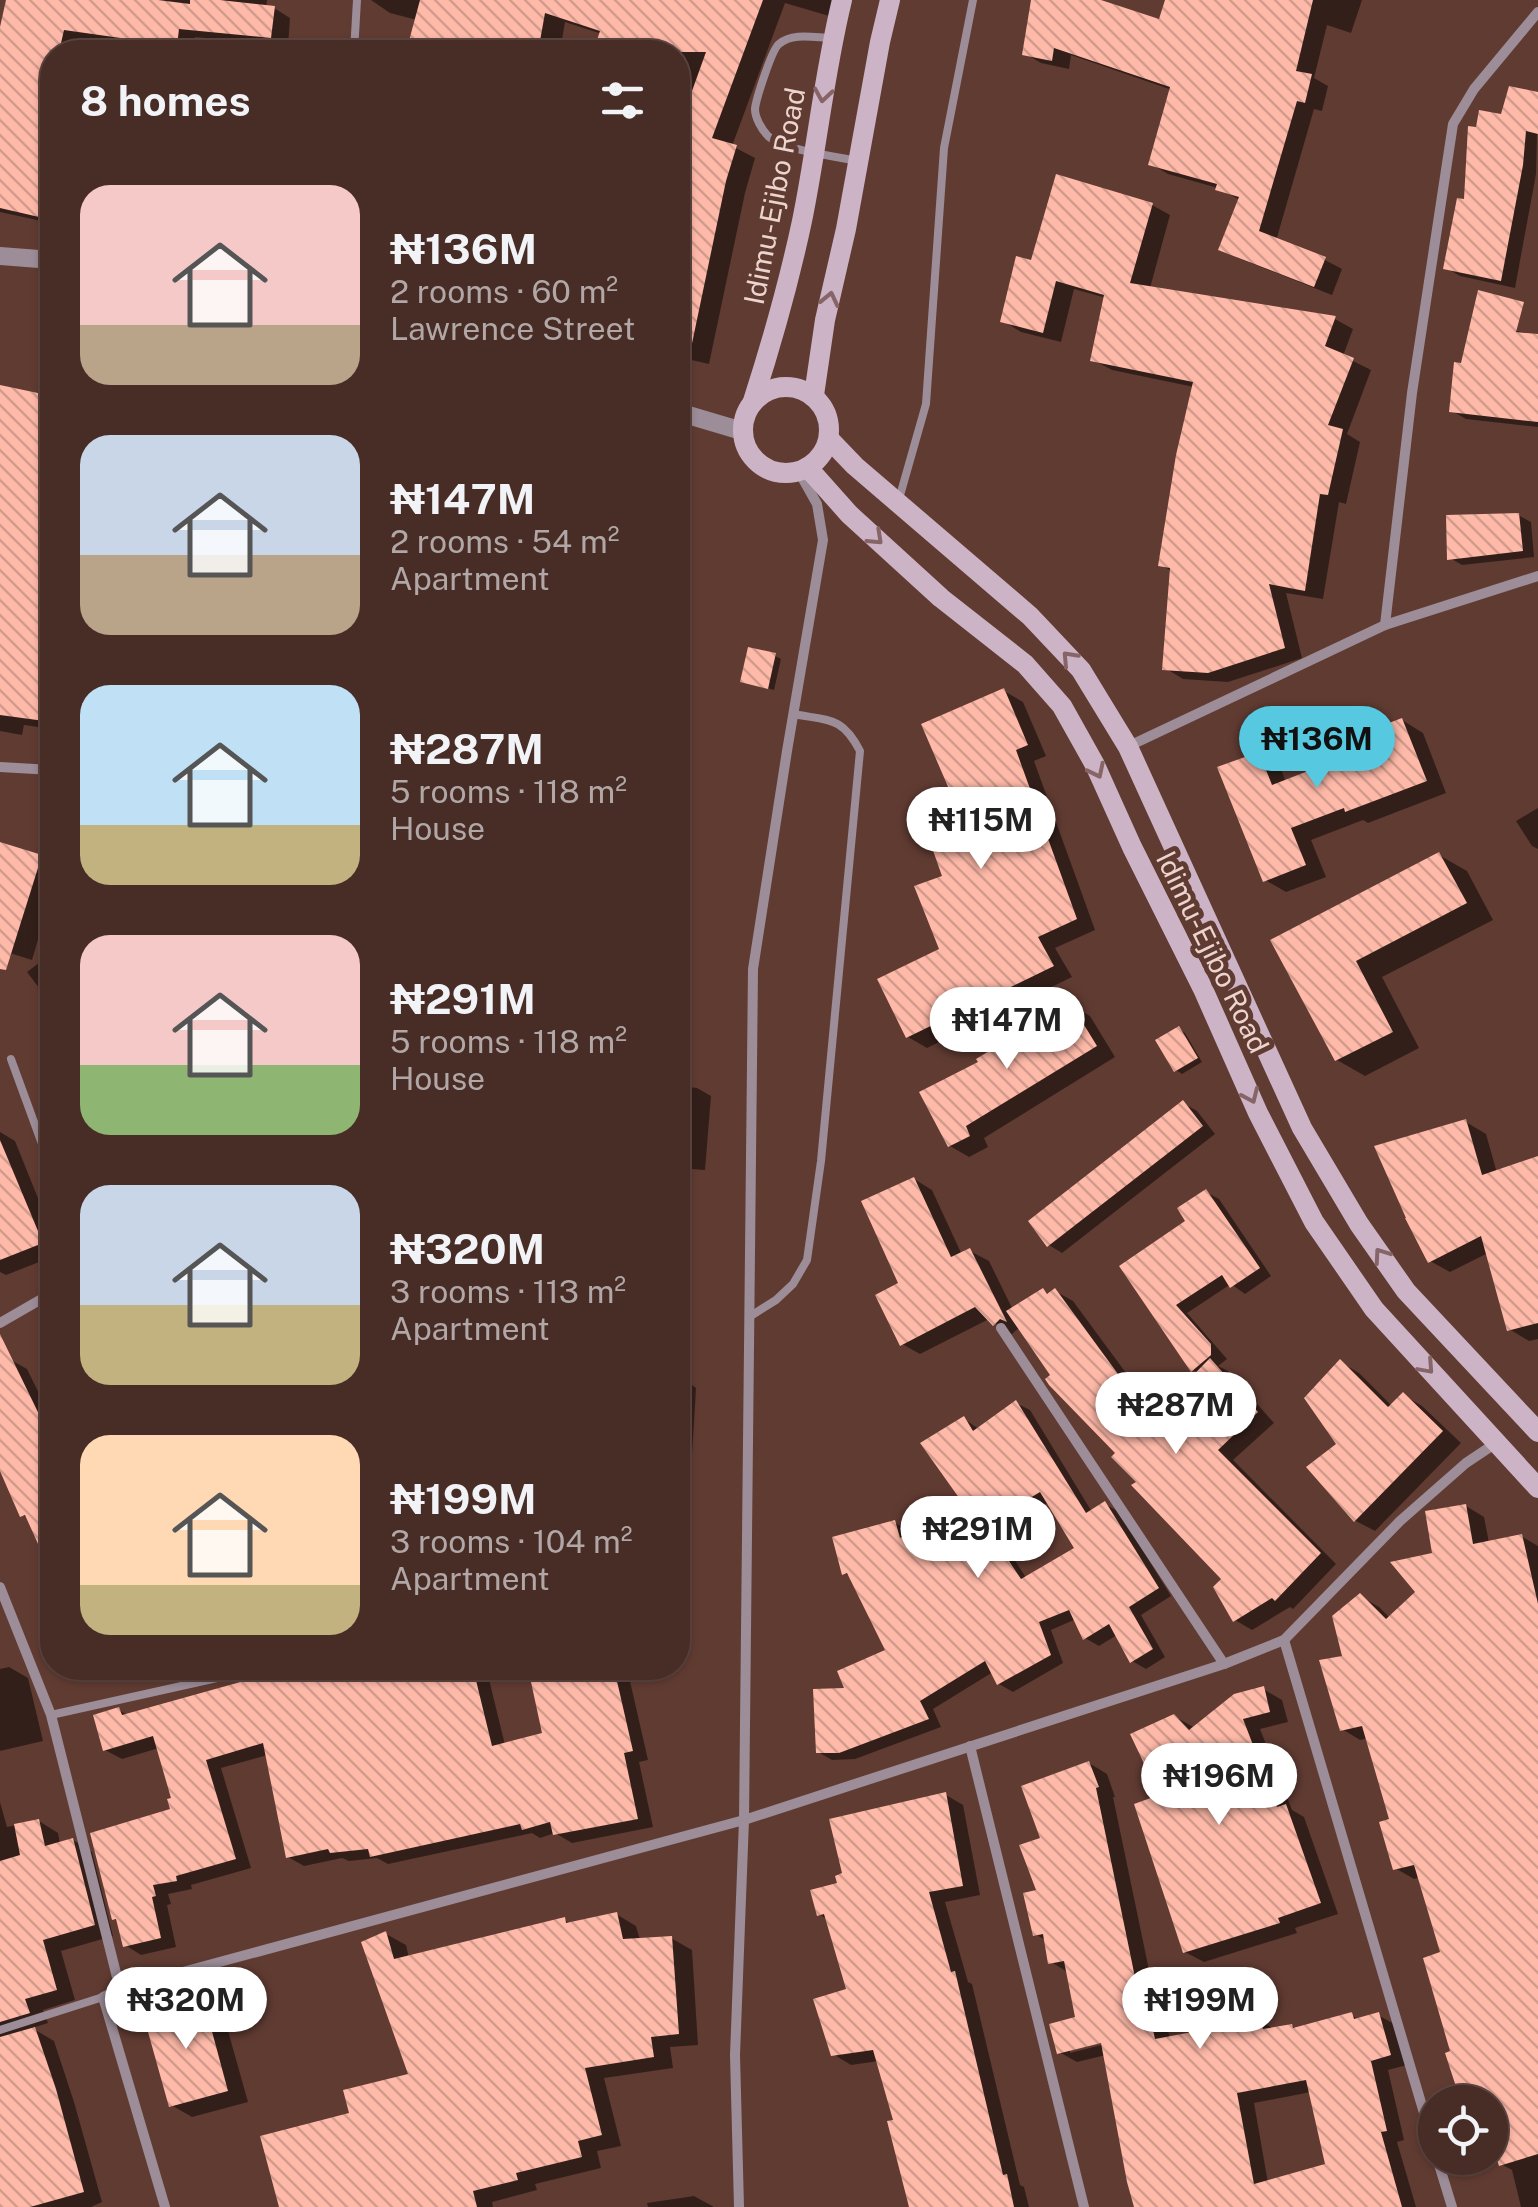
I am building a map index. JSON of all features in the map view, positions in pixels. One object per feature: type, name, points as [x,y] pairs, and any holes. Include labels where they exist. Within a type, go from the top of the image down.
[{"type":"main road","name":"Idimu-Ejibo Road","points":[[753,401],[801,222],[842,0]]},
{"type":"main road","points":[[814,395],[825,320],[890,0]]},
{"type":"main road","points":[[782,386],[814,395],[828,415],[830,439],[822,456],[803,470],[779,473],[760,465],[748,450],[742,431],[745,414],[753,401],[782,386]]},
{"type":"main road","name":"Idimu-Ejibo Road","points":[[830,439],[855,466],[988,580],[1080,670],[1128,747],[1302,1128],[1359,1224],[1406,1291],[1538,1432]]},
{"type":"main road","name":"Idimu-Ejibo Road","points":[[803,470],[940,598],[1025,664],[1062,706],[1095,765],[1258,1113],[1314,1222],[1374,1310],[1538,1488]]},
{"type":"street","points":[[1385,625],[1412,392],[1453,124],[1474,89],[1538,12]]},
{"type":"street","points":[[0,256],[40,259]]},
{"type":"street","points":[[690,416],[742,431]]},
{"type":"street","points":[[739,2207],[734,2056],[744,1820],[752,969],[823,540],[817,504],[803,470]]},
{"type":"street","points":[[1128,747],[1385,625],[1538,576]]},
{"type":"street","points":[[0,766],[40,769]]},
{"type":"street","points":[[0,1323],[40,1301]]},
{"type":"street","points":[[1001,1328],[1224,1664]]},
{"type":"street","points":[[165,2207],[103,1997],[744,1820],[1224,1664],[1284,1640],[1400,1520],[1496,1443]]},
{"type":"street","points":[[0,1587],[50,1715],[120,1990]]},
{"type":"street","points":[[1284,1640],[1418,2093]]},
{"type":"street","points":[[970,1746],[1084,2207]]},
{"type":"street","points":[[1442,2175],[1452,2207]]},
{"type":"lane","points":[[355,40],[357,0]]},
{"type":"lane","points":[[898,503],[926,404],[944,148],[973,0]]},
{"type":"lane","points":[[832,38],[793,37],[781,42],[773,52],[754,111],[771,139],[858,162]]},
{"type":"lane","points":[[749,1317],[793,1284],[807,1260],[821,1161],[860,750],[840,723],[793,714]]},
{"type":"lane","points":[[11,1059],[40,1139]]},
{"type":"lane","points":[[50,1715],[208,1680]]},
{"type":"lane","points":[[0,2030],[103,1997]]},
{"type":"building","points":[[6,0],[158,0],[190,4],[190,0],[220,0],[275,6],[271,38],[179,29],[178,40],[135,40],[64,30],[62,40],[40,40],[40,217],[0,208],[0,27]]},
{"type":"building","points":[[420,0],[763,0],[712,138],[737,145],[690,353],[690,97],[706,52],[690,52],[690,40],[597,40],[600,31],[545,13],[540,40],[409,40]]},
{"type":"building","points":[[1031,0],[1101,0],[1159,19],[1165,0],[1313,0],[1296,71],[1312,74],[1305,103],[1297,101],[1259,231],[1326,257],[1314,287],[1218,250],[1239,197],[1215,190],[1217,184],[1148,165],[1170,87],[1054,48],[1052,61],[1022,55]]},
{"type":"building","points":[[1509,86],[1538,92],[1538,134],[1526,131],[1501,281],[1443,269],[1457,198],[1464,199],[1468,126],[1476,127],[1479,110],[1501,114]]},
{"type":"building","points":[[1056,174],[1153,203],[1130,283],[1336,316],[1325,346],[1354,358],[1328,425],[1343,429],[1328,495],[1320,494],[1305,591],[1269,584],[1285,648],[1208,673],[1162,670],[1170,568],[1158,566],[1176,455],[1193,382],[1090,361],[1104,295],[1056,281],[1043,333],[1000,322],[1016,256],[1031,260]]},
{"type":"building","points":[[1478,290],[1524,302],[1516,332],[1538,334],[1538,422],[1449,412],[1454,362],[1461,363]]},
{"type":"building","points":[[0,385],[40,393],[40,720],[0,715]]},
{"type":"building","points":[[1519,513],[1523,551],[1447,560],[1446,515]]},
{"type":"building","points":[[748,647],[776,653],[768,689],[740,682]]},
{"type":"building","points":[[1004,688],[1028,745],[1016,750],[1077,919],[1038,937],[1054,966],[906,1038],[877,979],[939,949],[914,886],[942,876],[918,808],[952,796],[921,724]]},
{"type":"building","points":[[1402,718],[1427,781],[1291,828],[1306,865],[1263,882],[1217,767],[1259,752],[1272,785],[1326,764],[1321,749]]},
{"type":"building","points":[[0,842],[40,854],[40,861],[6,970],[0,969]]},
{"type":"building","points":[[1439,852],[1467,903],[1356,961],[1393,1032],[1335,1061],[1270,940]]},
{"type":"building","points":[[1070,1002],[1097,1046],[966,1126],[970,1136],[948,1147],[919,1092],[978,1062],[976,1059]]},
{"type":"building","points":[[1179,1026],[1198,1058],[1174,1072],[1155,1040]]},
{"type":"building","points":[[1183,1100],[1203,1126],[1047,1247],[1028,1221]]},
{"type":"building","points":[[1466,1119],[1482,1175],[1538,1156],[1538,1323],[1507,1331],[1481,1236],[1428,1263],[1374,1146]]},
{"type":"building","points":[[0,1140],[40,1236],[40,1244],[0,1260]]},
{"type":"building","points":[[914,1177],[951,1257],[970,1248],[1007,1322],[1000,1319],[993,1326],[975,1307],[900,1346],[875,1295],[898,1283],[861,1201]]},
{"type":"building","points":[[1206,1189],[1260,1268],[1230,1288],[1222,1275],[1176,1305],[1211,1344],[1211,1355],[1191,1372],[1119,1266],[1185,1221],[1177,1208]]},
{"type":"building","points":[[1043,1288],[1047,1294],[1055,1288],[1116,1376],[1153,1416],[1210,1358],[1258,1412],[1218,1450],[1321,1553],[1275,1601],[1272,1598],[1233,1622],[1213,1587],[1221,1579],[1131,1485],[1136,1482],[1111,1457],[1115,1453],[1049,1385],[1045,1379],[1050,1375],[1006,1311]]},
{"type":"building","points":[[0,1334],[40,1416],[40,1548],[25,1515],[20,1517],[0,1471]]},
{"type":"building","points":[[1340,1359],[1388,1407],[1403,1392],[1443,1431],[1354,1522],[1306,1467],[1336,1444],[1304,1398]]},
{"type":"building","points":[[1016,1400],[1086,1513],[1105,1501],[1159,1588],[1129,1607],[1153,1649],[1130,1663],[1109,1624],[1083,1640],[1069,1610],[1039,1622],[1051,1655],[997,1685],[985,1661],[920,1701],[929,1719],[839,1753],[816,1753],[813,1689],[844,1688],[837,1671],[885,1650],[847,1573],[842,1575],[832,1537],[895,1520],[900,1538],[962,1502],[920,1443],[964,1416],[973,1431]],"holes":[[[1040,1492],[1074,1548],[1021,1579],[985,1525]]]},
{"type":"building","points":[[1466,1504],[1473,1544],[1522,1534],[1538,1604],[1538,2154],[1508,2163],[1508,2085],[1455,2085],[1445,2053],[1450,2051],[1423,1958],[1440,1952],[1414,1865],[1393,1870],[1379,1822],[1389,1819],[1362,1726],[1340,1731],[1319,1660],[1342,1656],[1332,1616],[1360,1593],[1386,1619],[1415,1592],[1390,1562],[1432,1553],[1425,1511]]},
{"type":"building","points":[[476,1680],[492,1746],[542,1733],[531,1680],[617,1680],[633,1751],[624,1753],[638,1819],[553,1835],[550,1822],[522,1830],[520,1824],[370,1857],[368,1849],[330,1853],[328,1849],[286,1858],[263,1743],[206,1760],[236,1859],[176,1876],[177,1881],[153,1885],[161,1938],[123,1947],[116,1919],[112,1920],[90,1833],[170,1809],[167,1799],[171,1798],[153,1736],[103,1751],[93,1715],[119,1707],[122,1715],[244,1681]]},
{"type":"building","points":[[1264,1686],[1270,1712],[1243,1719],[1277,1807],[1286,1804],[1321,1903],[1278,1918],[1280,1923],[1183,1953],[1134,1804],[1159,1795],[1130,1734],[1174,1714],[1189,1730],[1234,1694]]},
{"type":"building","points":[[1089,1761],[1099,1787],[1096,1788],[1137,1987],[1143,1985],[1155,2039],[1261,2019],[1263,2029],[1292,2024],[1293,2028],[1352,2012],[1354,2019],[1379,2012],[1391,2055],[1371,2061],[1387,2131],[1381,2132],[1402,2207],[1134,2207],[1101,2043],[1057,2054],[1049,2024],[1075,2017],[1064,1961],[1048,1964],[1043,1934],[1033,1936],[1023,1893],[1036,1890],[1019,1845],[1040,1838],[1021,1786]],"holes":[[[1306,2080],[1325,2164],[1254,2184],[1237,2093]]]},
{"type":"building","points":[[946,1792],[963,1886],[929,1892],[951,1972],[955,1971],[1014,2207],[909,2207],[887,2121],[893,2120],[873,2050],[831,2056],[813,1999],[846,1989],[824,1914],[817,1916],[810,1890],[837,1883],[835,1876],[842,1873],[829,1819]]},
{"type":"building","points":[[39,1819],[45,1846],[73,1838],[95,1925],[43,1940],[57,1990],[25,1999],[30,2013],[0,2022],[0,1861],[20,1855],[14,1824]]},
{"type":"building","points":[[617,1912],[623,1939],[672,1936],[679,2034],[651,2037],[654,2057],[585,2068],[602,2135],[578,2141],[582,2157],[516,2173],[518,2180],[473,2191],[477,2207],[279,2207],[260,2136],[349,2113],[343,2090],[408,2074],[361,1942],[386,1931],[394,1959],[565,1917],[566,1923]]},
{"type":"building","points":[[203,1998],[228,2091],[169,2107],[143,2014]]},
{"type":"building","points":[[35,2027],[84,2192],[30,2207],[0,2207],[0,2037]]}]
